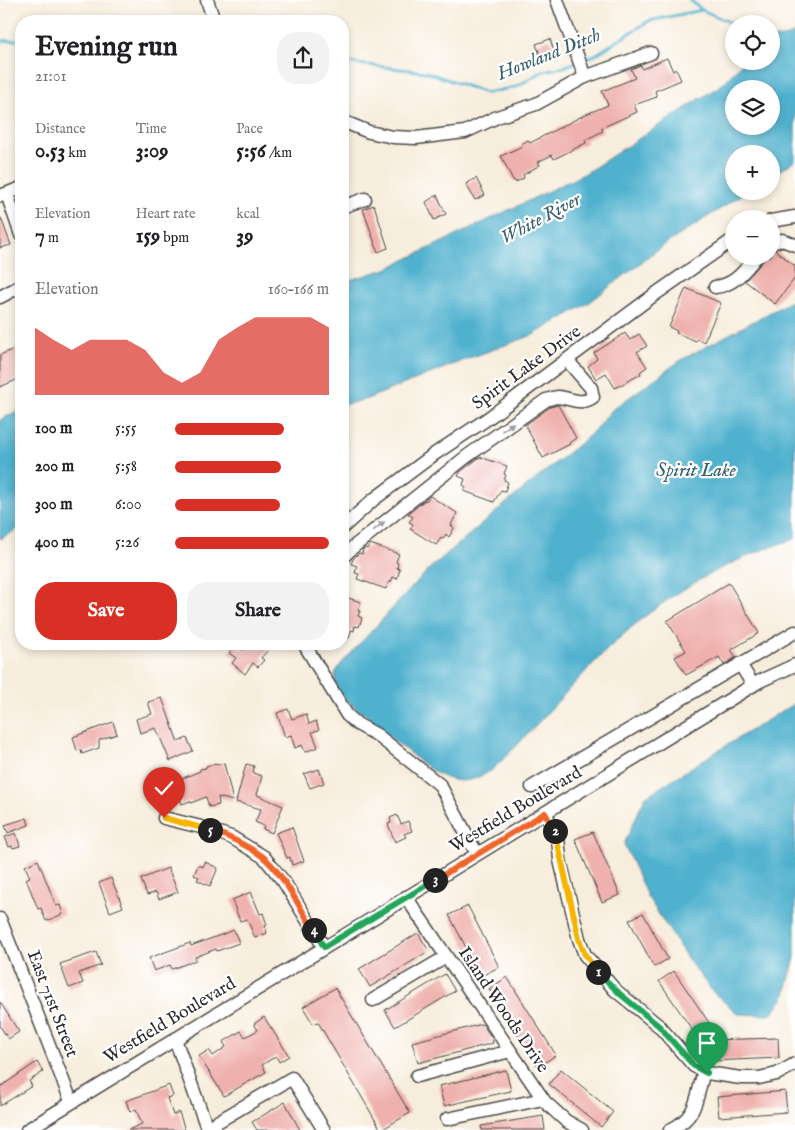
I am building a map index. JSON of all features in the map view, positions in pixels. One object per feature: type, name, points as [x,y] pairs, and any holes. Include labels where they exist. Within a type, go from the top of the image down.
[{"type":"street","points":[[207,0],[212,15]]},
{"type":"street","points":[[557,0],[585,77]]},
{"type":"street","points":[[349,124],[369,132],[393,137],[420,138],[472,130],[497,118],[536,104],[585,77],[651,53]]},
{"type":"street","points":[[15,190],[3,195],[15,222]]},
{"type":"street","points":[[349,205],[365,199]]},
{"type":"street","points":[[780,219],[795,216]]},
{"type":"street","points":[[780,240],[795,245]]},
{"type":"street","name":"Spirit Lake Drive","points":[[349,522],[373,500],[436,452],[487,419],[654,294],[725,245]]},
{"type":"street","points":[[715,287],[726,286],[735,281],[749,265]]},
{"type":"street","points":[[0,297],[15,289]]},
{"type":"street","points":[[349,551],[466,457],[546,400],[556,397],[582,402],[588,401],[593,397],[591,388],[567,360]]},
{"type":"street","points":[[532,786],[795,632]]},
{"type":"street","points":[[308,650],[347,715],[357,724],[377,735],[440,785],[478,854]]},
{"type":"street","points":[[740,664],[753,685]]},
{"type":"street","name":"Westfield Boulevard","points":[[27,1130],[753,685],[776,672],[795,666]]},
{"type":"street","points":[[545,813],[558,837],[560,860],[579,939],[585,955],[615,990],[659,1026],[692,1063],[704,1071],[715,1075],[759,1078],[777,1074],[795,1064]]},
{"type":"street","points":[[164,818],[231,837],[264,857],[284,882],[324,947]]},
{"type":"street","name":"Island Woods Drive","points":[[406,897],[543,1099],[558,1116],[582,1130]]},
{"type":"street","name":"East 71st Street","points":[[0,919],[71,1102]]},
{"type":"street","points":[[373,1000],[446,957]]},
{"type":"street","points":[[175,1039],[207,1129],[292,1078],[324,1130]]},
{"type":"street","points":[[416,1076],[510,1051]]},
{"type":"street","points":[[670,1130],[685,1120],[694,1109],[704,1071]]},
{"type":"street","points":[[447,1119],[543,1099]]},
{"type":"water","name":"White River","points":[[795,33],[795,161],[780,170],[780,145],[725,145],[725,200],[734,200],[661,247],[590,302],[533,335],[367,399],[349,404],[349,280],[386,269],[586,173],[725,82],[725,135],[780,135],[780,80],[727,80],[736,70],[780,70],[780,37]]},
{"type":"water","name":"Spirit Lake","points":[[795,299],[795,539],[749,555],[705,577],[643,618],[590,667],[509,754],[492,770],[480,777],[459,781],[449,779],[431,770],[369,720],[370,718],[364,713],[348,702],[336,685],[336,672],[340,665],[429,569],[590,435],[613,409],[681,360]]},
{"type":"water","points":[[15,412],[15,530],[0,539],[0,420]]},
{"type":"water","points":[[795,703],[795,958],[784,998],[770,1015],[738,1014],[712,991],[689,961],[647,896],[624,844],[645,797]]},
{"type":"building","points":[[550,39],[554,51],[540,55],[536,44]]},
{"type":"building","points":[[667,58],[673,71],[676,69],[681,80],[655,91],[657,97],[634,105],[637,112],[601,128],[603,131],[585,140],[586,143],[554,159],[552,155],[538,162],[540,165],[523,175],[524,178],[516,182],[513,180],[501,156],[522,146],[521,144],[528,140],[530,143],[584,115],[608,105],[602,91],[635,78],[631,69],[641,65],[642,69]]},
{"type":"building","points":[[476,178],[485,195],[475,200],[466,184]]},
{"type":"building","points":[[437,195],[446,214],[434,220],[426,202]]},
{"type":"building","points":[[374,205],[388,248],[378,252],[363,209]]},
{"type":"building","points":[[0,218],[11,245],[0,248]]},
{"type":"building","points":[[780,254],[795,266],[795,278],[775,304],[745,281],[759,265],[780,265]]},
{"type":"building","points":[[686,288],[721,303],[704,342],[676,333],[677,331],[669,327]]},
{"type":"building","points":[[625,333],[630,340],[639,334],[647,346],[637,352],[647,367],[640,372],[641,374],[615,388],[606,373],[596,379],[588,366],[597,359],[594,353]]},
{"type":"building","points":[[15,349],[15,381],[0,387],[0,355]]},
{"type":"building","points":[[558,405],[576,438],[570,444],[543,458],[525,425],[550,407]]},
{"type":"building","points":[[480,457],[507,466],[504,474],[506,475],[504,480],[508,482],[505,491],[501,490],[494,502],[464,491],[466,487],[463,485],[465,479],[458,476],[460,472]]},
{"type":"building","points":[[430,496],[457,513],[451,525],[454,528],[449,537],[446,534],[436,545],[410,529],[413,524],[409,522],[413,517],[408,514]]},
{"type":"building","points":[[370,544],[399,554],[396,562],[398,563],[397,568],[400,569],[397,579],[393,577],[386,589],[357,579],[359,574],[355,573],[357,566],[351,564],[353,559],[359,553],[362,554],[363,549],[368,548]]},
{"type":"building","points":[[729,583],[759,633],[731,650],[736,657],[724,665],[719,657],[686,675],[675,657],[686,651],[667,621]]},
{"type":"building","points":[[349,598],[361,602],[358,616],[362,618],[359,627],[355,626],[354,631],[351,630],[349,638]]},
{"type":"building","points":[[231,650],[268,650],[261,658],[264,660],[258,667],[253,663],[245,674],[232,663],[236,658],[229,653]]},
{"type":"building","points":[[162,698],[178,742],[187,738],[193,751],[170,761],[156,728],[140,733],[136,719],[152,714],[148,702]]},
{"type":"building","points":[[288,709],[292,719],[306,714],[309,724],[316,721],[319,730],[312,732],[318,747],[305,752],[302,745],[295,748],[291,735],[285,737],[277,713]]},
{"type":"building","points":[[113,722],[117,734],[99,740],[99,748],[82,754],[81,750],[77,751],[73,737]]},
{"type":"building","points":[[216,763],[216,765],[224,763],[233,801],[218,797],[219,805],[209,807],[206,797],[191,803],[190,801],[182,804],[174,782]]},
{"type":"building","points":[[246,764],[254,766],[253,773],[262,776],[257,795],[283,806],[272,833],[263,829],[264,826],[255,822],[261,809],[236,802]]},
{"type":"building","points":[[319,769],[324,783],[310,788],[304,774]]},
{"type":"building","points":[[397,815],[401,824],[408,821],[412,831],[404,834],[406,837],[395,842],[388,824],[391,823],[390,818]]},
{"type":"building","points":[[27,818],[29,825],[8,833],[5,825]]},
{"type":"building","points":[[292,827],[304,861],[292,865],[290,857],[287,858],[276,833]]},
{"type":"building","points":[[593,832],[620,895],[602,902],[575,839]]},
{"type":"building","points":[[16,833],[20,846],[9,847],[5,837]]},
{"type":"building","points":[[38,860],[56,906],[60,905],[63,914],[46,921],[41,908],[38,909],[26,879],[30,877],[25,866]]},
{"type":"building","points":[[205,862],[218,868],[210,886],[197,880],[199,877],[194,875],[198,865],[203,867]]},
{"type":"building","points":[[168,868],[178,892],[159,899],[156,892],[147,895],[141,879]]},
{"type":"building","points":[[111,878],[123,907],[110,912],[99,883]]},
{"type":"building","points":[[251,892],[260,914],[263,913],[267,925],[265,926],[267,933],[255,938],[247,919],[240,921],[232,900]]},
{"type":"building","points":[[468,906],[499,967],[481,976],[449,915]]},
{"type":"building","points":[[643,913],[668,959],[654,967],[629,920]]},
{"type":"building","points":[[234,930],[239,943],[195,957],[196,960],[172,969],[170,965],[154,971],[149,958],[190,943],[191,946]]},
{"type":"building","points":[[418,933],[429,951],[370,987],[359,969]]},
{"type":"building","points":[[96,952],[101,965],[79,973],[83,983],[69,988],[60,964]]},
{"type":"building","points":[[674,971],[712,1027],[697,1037],[659,981]]},
{"type":"building","points":[[445,974],[455,991],[395,1027],[385,1010]]},
{"type":"building","points":[[507,977],[556,1055],[538,1067],[489,989]]},
{"type":"building","points":[[335,988],[410,1113],[381,1130],[318,1022],[313,1024],[303,1007]]},
{"type":"building","points":[[0,1002],[19,1032],[8,1039],[0,1026]]},
{"type":"building","points":[[264,1017],[289,1056],[279,1062],[276,1056],[262,1065],[266,1072],[224,1096],[199,1056],[209,1050],[213,1056],[226,1047],[223,1042],[241,1031],[245,1037],[258,1030],[254,1024]]},
{"type":"building","points":[[482,1024],[492,1038],[493,1043],[418,1063],[412,1042]]},
{"type":"building","points":[[778,1038],[779,1058],[711,1061],[710,1040]]},
{"type":"building","points":[[37,1062],[43,1072],[29,1081],[32,1086],[0,1106],[0,1087]]},
{"type":"building","points":[[561,1069],[613,1112],[601,1127],[549,1084]]},
{"type":"building","points":[[506,1070],[511,1091],[444,1106],[439,1086]]},
{"type":"building","points":[[169,1085],[173,1096],[167,1098],[173,1115],[179,1112],[185,1130],[128,1130],[142,1124],[136,1109],[130,1112],[126,1101]]},
{"type":"building","points":[[785,1091],[787,1112],[719,1117],[717,1097]]},
{"type":"building","points":[[285,1102],[300,1130],[257,1130],[252,1122]]},
{"type":"building","points":[[543,1116],[545,1130],[482,1130],[481,1126]]},
{"type":"waterway","points":[[690,0],[702,10],[725,20]]},
{"type":"waterway","name":"Howland Ditch","points":[[582,60],[595,55],[649,21],[702,10]]},
{"type":"waterway","name":"Howland Ditch","points":[[0,41],[15,40]]},
{"type":"waterway","name":"Howland Ditch","points":[[349,63],[426,72],[486,93],[516,87],[543,71],[564,67],[576,62]]},
{"type":"route","points":[[164,818],[231,837],[264,857],[284,882],[324,947],[545,813],[557,833],[560,860],[579,939],[585,955],[615,990],[659,1026],[694,1066],[707,1073]]}]
